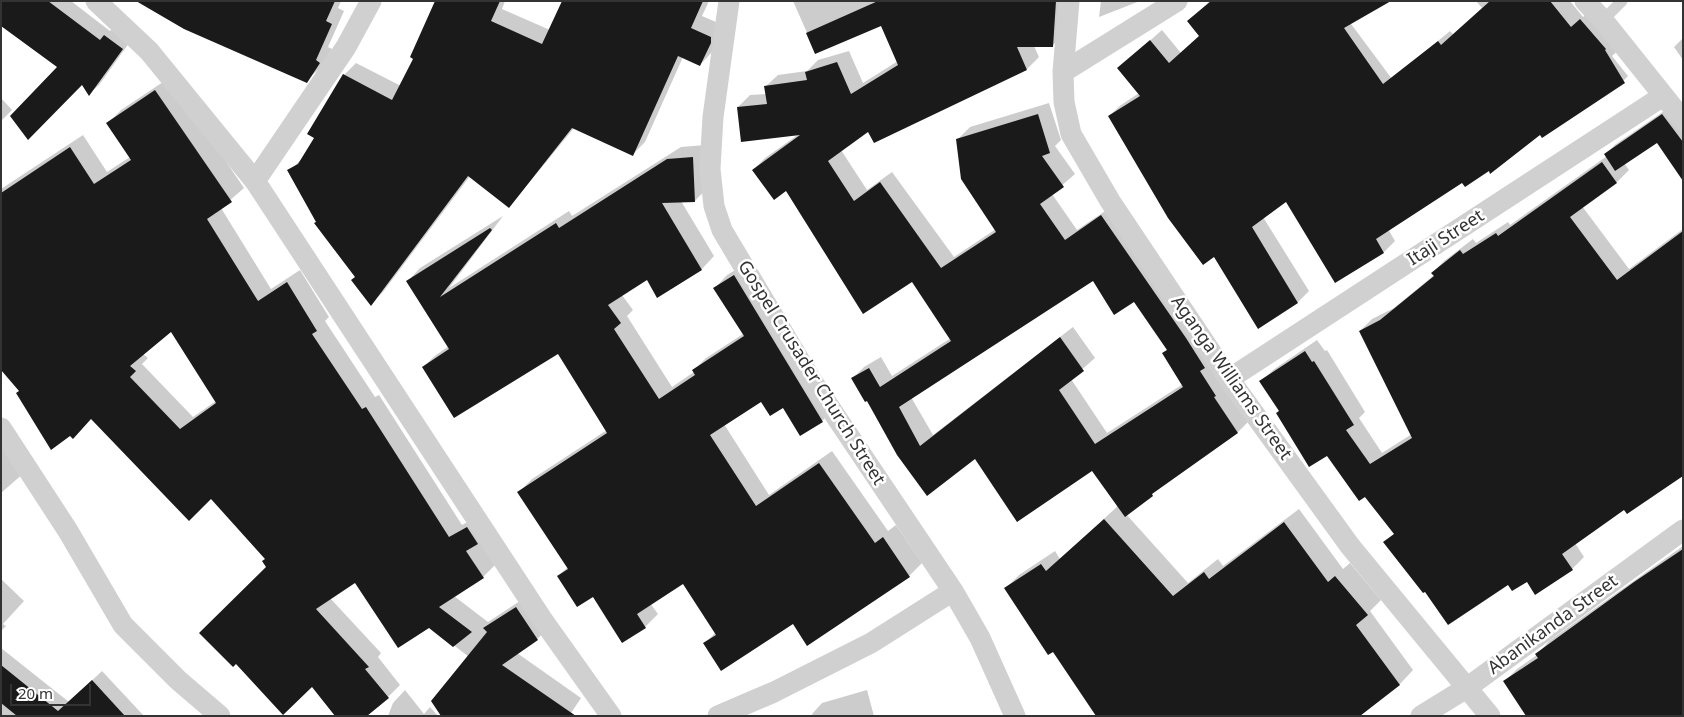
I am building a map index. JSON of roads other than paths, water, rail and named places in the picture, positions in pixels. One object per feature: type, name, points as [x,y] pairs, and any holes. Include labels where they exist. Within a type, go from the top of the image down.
[{"type":"street","points":[[96,1],[149,51],[256,181],[542,619],[611,716]]},
{"type":"street","points":[[256,181],[346,47],[370,1]]},
{"type":"street","name":"Gospel Crusader Church Street","points":[[729,1],[713,117],[710,169],[714,206],[722,230],[810,378],[953,591],[980,638],[1015,716]]},
{"type":"street","name":"Aganga Williams Street","points":[[1069,1],[1063,72],[1064,102],[1071,134],[1110,201],[1229,379],[1350,546],[1490,716]]},
{"type":"street","points":[[1063,72],[1177,1]]},
{"type":"street","points":[[1585,1],[1603,20],[1683,120]]},
{"type":"street","name":"Itaji Street","points":[[1229,379],[1663,96]]},
{"type":"street","points":[[1,428],[68,531],[123,625],[178,680],[220,716]]},
{"type":"street","name":"Abanikanda Street","points":[[1421,716],[1468,687],[1683,530]]},
{"type":"street","points":[[718,716],[774,692],[871,643],[953,591]]},
{"type":"lane","points":[[1603,20],[1622,1]]}]
